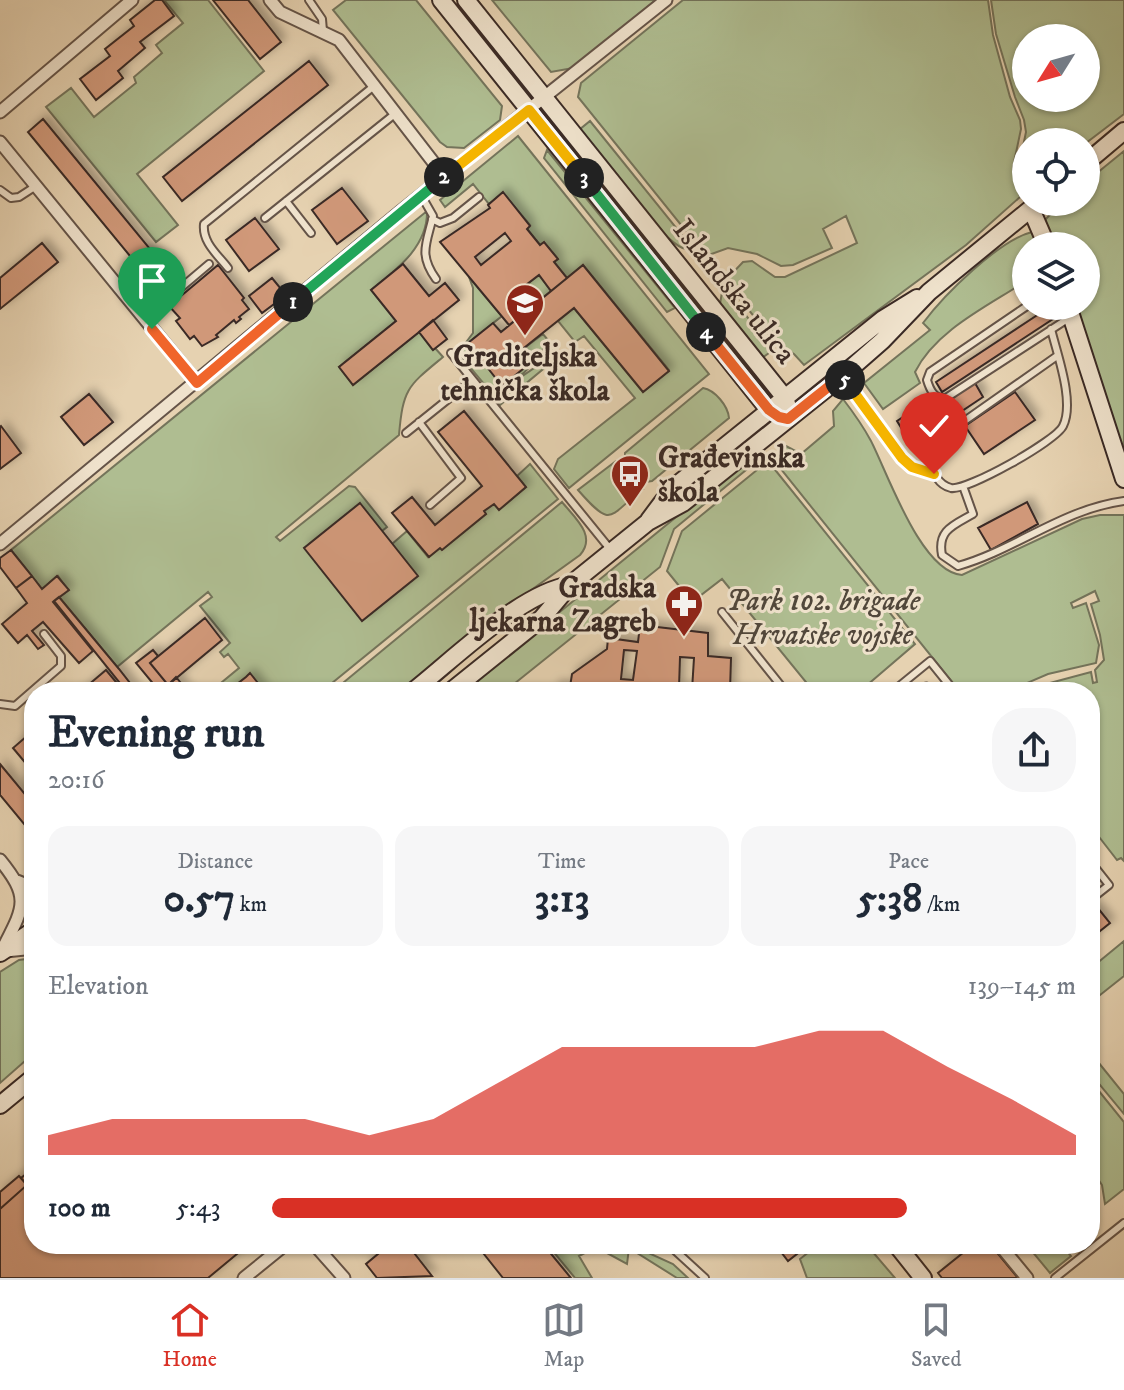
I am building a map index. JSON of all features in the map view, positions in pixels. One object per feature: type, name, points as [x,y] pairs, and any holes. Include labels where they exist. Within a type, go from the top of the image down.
[{"type":"street","points":[[0,112],[132,0]]},
{"type":"street","points":[[270,0],[280,12],[339,40],[444,176]]},
{"type":"street","name":"Islandska ulica","points":[[441,0],[769,410],[788,419],[785,398],[466,0]]},
{"type":"street","points":[[0,544],[444,176],[666,0]]},
{"type":"street","points":[[1100,151],[1124,131]]},
{"type":"street","points":[[0,142],[197,383]]},
{"type":"street","points":[[462,682],[542,618],[570,585],[612,551],[648,522],[683,503],[842,376],[890,334],[929,292],[1022,216]]},
{"type":"street","points":[[648,522],[673,488],[883,319],[929,292]]},
{"type":"street","points":[[1073,320],[1124,479]]},
{"type":"street","points":[[425,682],[526,603],[556,587],[570,585]]},
{"type":"street","points":[[454,682],[463,658],[481,637]]},
{"type":"street","points":[[0,860],[17,881],[22,901],[19,918],[1,953]]},
{"type":"street","points":[[17,881],[24,884]]},
{"type":"street","points":[[1,953],[24,937]]},
{"type":"street","points":[[1,953],[24,950]]},
{"type":"street","points":[[0,1105],[24,1085]]},
{"type":"street","points":[[244,1278],[274,1254]]},
{"type":"street","points":[[323,1254],[344,1278]]},
{"type":"street","points":[[904,1254],[923,1278]]},
{"type":"street","points":[[1007,1254],[1027,1278]]},
{"type":"lane","points":[[313,1],[322,19],[323,31]]},
{"type":"lane","points":[[228,268],[208,243],[203,233],[204,224],[374,86]]},
{"type":"lane","points":[[265,218],[396,113]]},
{"type":"lane","points":[[0,190],[11,198],[19,197],[36,186]]},
{"type":"lane","points":[[421,195],[431,208],[432,219],[424,256],[426,266],[436,279]]},
{"type":"lane","points":[[432,219],[440,223],[453,218],[479,197]]},
{"type":"lane","points":[[286,201],[311,233]]},
{"type":"lane","points":[[144,319],[209,264]]},
{"type":"lane","points":[[1012,316],[930,372],[927,380],[931,392],[946,398],[1060,320]]},
{"type":"lane","points":[[1051,329],[1068,401],[1064,425],[1055,438],[963,486],[954,489],[941,484],[929,461],[933,447],[946,434],[1057,356]]},
{"type":"lane","points":[[451,353],[612,551]]},
{"type":"lane","points":[[842,376],[902,458],[912,467],[934,474]]},
{"type":"lane","points":[[406,433],[472,380]]},
{"type":"lane","points":[[419,422],[461,478],[430,505]]},
{"type":"lane","points":[[963,486],[973,514],[944,531],[940,543],[942,555],[958,566],[981,560],[1053,523],[1109,503],[1124,501]]},
{"type":"lane","points":[[722,612],[778,682]]},
{"type":"lane","points":[[43,682],[61,666],[61,656],[44,634]]},
{"type":"lane","points":[[904,682],[930,661],[947,682]]},
{"type":"lane","points":[[0,704],[15,706],[24,698]]},
{"type":"lane","points":[[1100,874],[1109,885],[1100,892]]},
{"type":"lane","points":[[1100,1242],[1124,1223]]},
{"type":"lane","points":[[679,1254],[705,1278]]},
{"type":"lane","points":[[1055,1278],[1085,1254]]},
{"type":"green space","points":[[164,0],[208,0],[264,71],[137,174],[178,225],[156,242],[46,107],[71,88],[94,117],[136,83],[134,77],[162,53],[156,45],[183,23]]},
{"type":"green space","points":[[346,0],[416,0],[502,106],[500,120],[464,148],[447,147],[440,142],[333,10]]},
{"type":"green space","points":[[492,0],[656,0],[573,68],[551,72]]},
{"type":"green space","points":[[683,0],[988,0],[993,35],[1012,102],[1012,112],[1017,112],[1020,120],[1021,128],[1012,128],[1012,204],[966,245],[804,365],[794,354],[775,342],[725,281],[743,262],[752,261],[775,277],[785,277],[857,243],[846,216],[823,229],[832,248],[793,265],[781,266],[757,254],[728,248],[706,256],[578,97],[581,83]]},
{"type":"green space","points":[[991,0],[1124,0],[1124,114],[1100,132],[1100,128],[1025,128],[1021,112],[1100,112],[1100,24],[1012,24],[1012,87],[996,34]]},
{"type":"green space","points":[[590,121],[682,235],[686,249],[663,233],[647,216],[579,130]]},
{"type":"green space","points":[[518,136],[709,374],[569,488],[554,469],[558,459],[635,398],[584,336],[575,342],[558,321],[574,308],[643,392],[669,370],[583,265],[567,278],[554,262],[558,259],[544,242],[540,245],[527,229],[530,225],[503,193],[489,204],[473,184],[445,207],[440,200]]},
{"type":"green space","points":[[567,138],[752,367],[749,370],[564,140]]},
{"type":"green space","points":[[547,150],[675,308],[667,312],[544,158]]},
{"type":"green space","points":[[1124,151],[1124,460],[1079,320],[1100,320],[1100,232],[1048,232],[1043,222],[1049,216],[1100,216],[1100,171]]},
{"type":"green space","points":[[427,211],[426,224],[416,247],[400,266],[371,290],[396,321],[339,367],[353,385],[419,332],[443,357],[409,389],[399,435],[276,537],[280,541],[349,486],[355,487],[387,527],[382,531],[392,544],[407,531],[428,557],[440,548],[442,550],[486,514],[484,511],[494,504],[499,509],[526,487],[517,476],[530,464],[558,499],[333,682],[257,682],[250,674],[240,682],[222,682],[239,668],[228,654],[224,657],[220,652],[230,643],[200,606],[212,597],[208,592],[117,667],[59,597],[68,590],[58,576],[42,589],[11,550]]},
{"type":"green space","points":[[1012,241],[1012,290],[949,331],[924,357],[915,372],[920,383],[883,409],[864,383],[930,330],[923,323],[944,298]]},
{"type":"green space","points":[[539,275],[551,291],[522,315],[509,298]]},
{"type":"green space","points":[[469,277],[502,316],[468,343],[502,385],[528,364],[519,352],[543,334],[548,340],[538,357],[517,378],[499,387],[489,390],[458,353],[473,333],[473,288]]},
{"type":"green space","points":[[723,286],[770,346],[769,353],[762,358],[720,304]]},
{"type":"green space","points":[[552,344],[560,355],[500,405],[493,396],[540,364]]},
{"type":"green space","points":[[703,388],[720,399],[729,418],[652,481],[646,482],[625,458],[625,453]]},
{"type":"green space","points":[[843,399],[858,419],[920,540],[947,570],[962,575],[1082,519],[1124,515],[1124,861],[1121,858],[1117,860],[1100,838],[1100,682],[1097,682],[1095,670],[1104,660],[1091,604],[1099,601],[1095,591],[1071,603],[1073,608],[1086,603],[1099,645],[1096,663],[1048,674],[1029,682],[952,682],[772,458],[786,446],[801,454],[834,426],[833,411]]},
{"type":"green space","points":[[757,451],[762,455],[674,529],[660,567],[516,682],[476,682]]},
{"type":"green space","points":[[616,461],[621,462],[643,489],[610,515],[598,511],[578,490]]},
{"type":"green space","name":"Park 102. brigade Hrvatske vojske","points":[[768,461],[915,644],[871,682],[806,682],[722,579],[692,602],[667,571],[682,531]]},
{"type":"green space","points":[[562,502],[578,521],[586,541],[580,555],[505,609],[414,682],[344,682]]},
{"type":"green space","points":[[1091,672],[1093,682],[1054,682]]},
{"type":"green space","points":[[1124,941],[1124,976],[1100,995],[1100,961]]},
{"type":"green space","points":[[24,959],[24,1062],[0,1083],[0,972]]},
{"type":"green space","points":[[1100,1064],[1124,1094],[1124,1114],[1100,1085]]},
{"type":"green space","points":[[1100,1092],[1124,1122],[1124,1189],[1105,1204]]},
{"type":"green space","points":[[555,1254],[583,1254],[579,1256],[592,1278],[575,1278]]},
{"type":"green space","points":[[609,1254],[628,1254],[627,1264]]},
{"type":"green space","points":[[639,1254],[651,1254],[673,1264],[688,1278],[677,1278]]},
{"type":"green space","points":[[806,1254],[875,1254],[895,1278],[807,1278],[800,1259]]},
{"type":"green space","points":[[1034,1254],[1069,1254],[1071,1256],[1050,1273]]},
{"type":"building","points":[[155,0],[162,0],[174,16],[140,42],[145,48],[118,71],[123,78],[96,100],[80,79],[110,56],[105,49],[134,26],[130,20]]},
{"type":"building","points":[[213,0],[248,0],[281,42],[260,59]]},
{"type":"building","points":[[309,61],[328,85],[182,201],[163,177]]},
{"type":"building","points":[[43,119],[173,277],[158,290],[28,132]]},
{"type":"building","points":[[342,188],[368,221],[337,244],[312,210]]},
{"type":"building","points":[[503,192],[530,226],[527,229],[540,245],[544,242],[558,259],[554,262],[567,278],[551,291],[539,275],[509,298],[522,315],[509,325],[440,242],[490,208],[488,205]],"holes":[[[505,233],[511,241],[481,265],[475,257]]]},
{"type":"building","points":[[255,218],[279,249],[249,271],[226,240]]},
{"type":"building","points":[[42,243],[58,262],[0,309],[0,278]]},
{"type":"building","points":[[403,264],[429,296],[445,283],[459,300],[353,385],[339,367],[396,321],[371,290]]},
{"type":"building","points":[[218,265],[249,309],[236,323],[234,320],[216,335],[218,337],[202,346],[194,336],[190,339],[176,321],[180,318],[169,306]]},
{"type":"building","points":[[583,265],[669,371],[643,392],[574,308],[519,352],[529,364],[502,386],[468,343],[493,323],[501,332]]},
{"type":"building","points":[[272,278],[286,295],[262,313],[249,296]]},
{"type":"building","points":[[433,320],[447,339],[433,350],[419,332]]},
{"type":"building","points":[[1030,320],[1051,320],[942,392],[936,382]]},
{"type":"building","points":[[975,383],[983,397],[953,417],[944,402]]},
{"type":"building","points":[[1015,392],[1035,420],[984,454],[965,426]]},
{"type":"building","points":[[89,394],[113,422],[84,445],[61,417]]},
{"type":"building","points":[[926,402],[944,434],[916,452],[897,421]]},
{"type":"building","points":[[464,411],[526,487],[499,510],[494,504],[484,511],[486,514],[429,557],[392,513],[412,497],[435,525],[482,486],[438,432]]},
{"type":"building","points":[[0,427],[21,453],[0,469]]},
{"type":"building","points":[[1027,502],[1038,524],[991,550],[978,528]]},
{"type":"building","points":[[360,503],[418,576],[362,621],[304,548]]},
{"type":"building","points":[[11,550],[32,576],[16,588],[0,567],[0,558]]},
{"type":"building","points":[[32,576],[42,589],[57,576],[69,590],[53,602],[93,651],[79,663],[43,622],[32,631],[44,645],[38,649],[27,635],[18,643],[2,624],[27,603],[16,588]]},
{"type":"building","points":[[59,597],[129,682],[119,682],[54,601]]},
{"type":"building","points":[[205,618],[222,640],[172,682],[166,682],[150,663]]},
{"type":"building","points":[[640,625],[708,633],[708,656],[731,658],[730,682],[692,682],[694,658],[680,657],[679,682],[571,682],[572,674],[607,649],[608,638],[638,642]],"holes":[[[624,650],[637,651],[633,680],[621,679]]]},
{"type":"building","points":[[153,650],[158,656],[150,663],[166,682],[152,682],[136,663]]},
{"type":"building","points":[[106,670],[116,682],[92,682]]},
{"type":"building","points":[[250,673],[257,682],[240,682]]},
{"type":"building","points":[[24,739],[24,761],[13,748]]},
{"type":"building","points":[[0,764],[24,793],[24,824],[0,795]]},
{"type":"building","points":[[1100,911],[1110,923],[1100,931]]},
{"type":"building","points":[[19,1176],[24,1182],[24,1188],[0,1209],[0,1192]]},
{"type":"building","points":[[24,1188],[24,1254],[237,1254],[208,1278],[0,1278],[0,1209]]},
{"type":"building","points":[[378,1254],[415,1254],[432,1276],[377,1278],[366,1264]]},
{"type":"building","points":[[484,1254],[551,1254],[571,1278],[503,1278]]},
{"type":"building","points":[[783,1254],[797,1254],[788,1261]]},
{"type":"building","points":[[962,1254],[998,1254],[1018,1278],[942,1278],[938,1273]]},
{"type":"place","name":"Graditeljska tehnička škola","points":[[525,337]]},
{"type":"place","name":"Građevinska škola","points":[[630,508]]},
{"type":"place","name":"Gradska ljekarna Zagreb","points":[[684,638]]},
{"type":"route","points":[[152,329],[197,383],[400,212],[529,110],[772,413],[788,419],[842,376],[902,458],[912,467],[934,474]]}]
